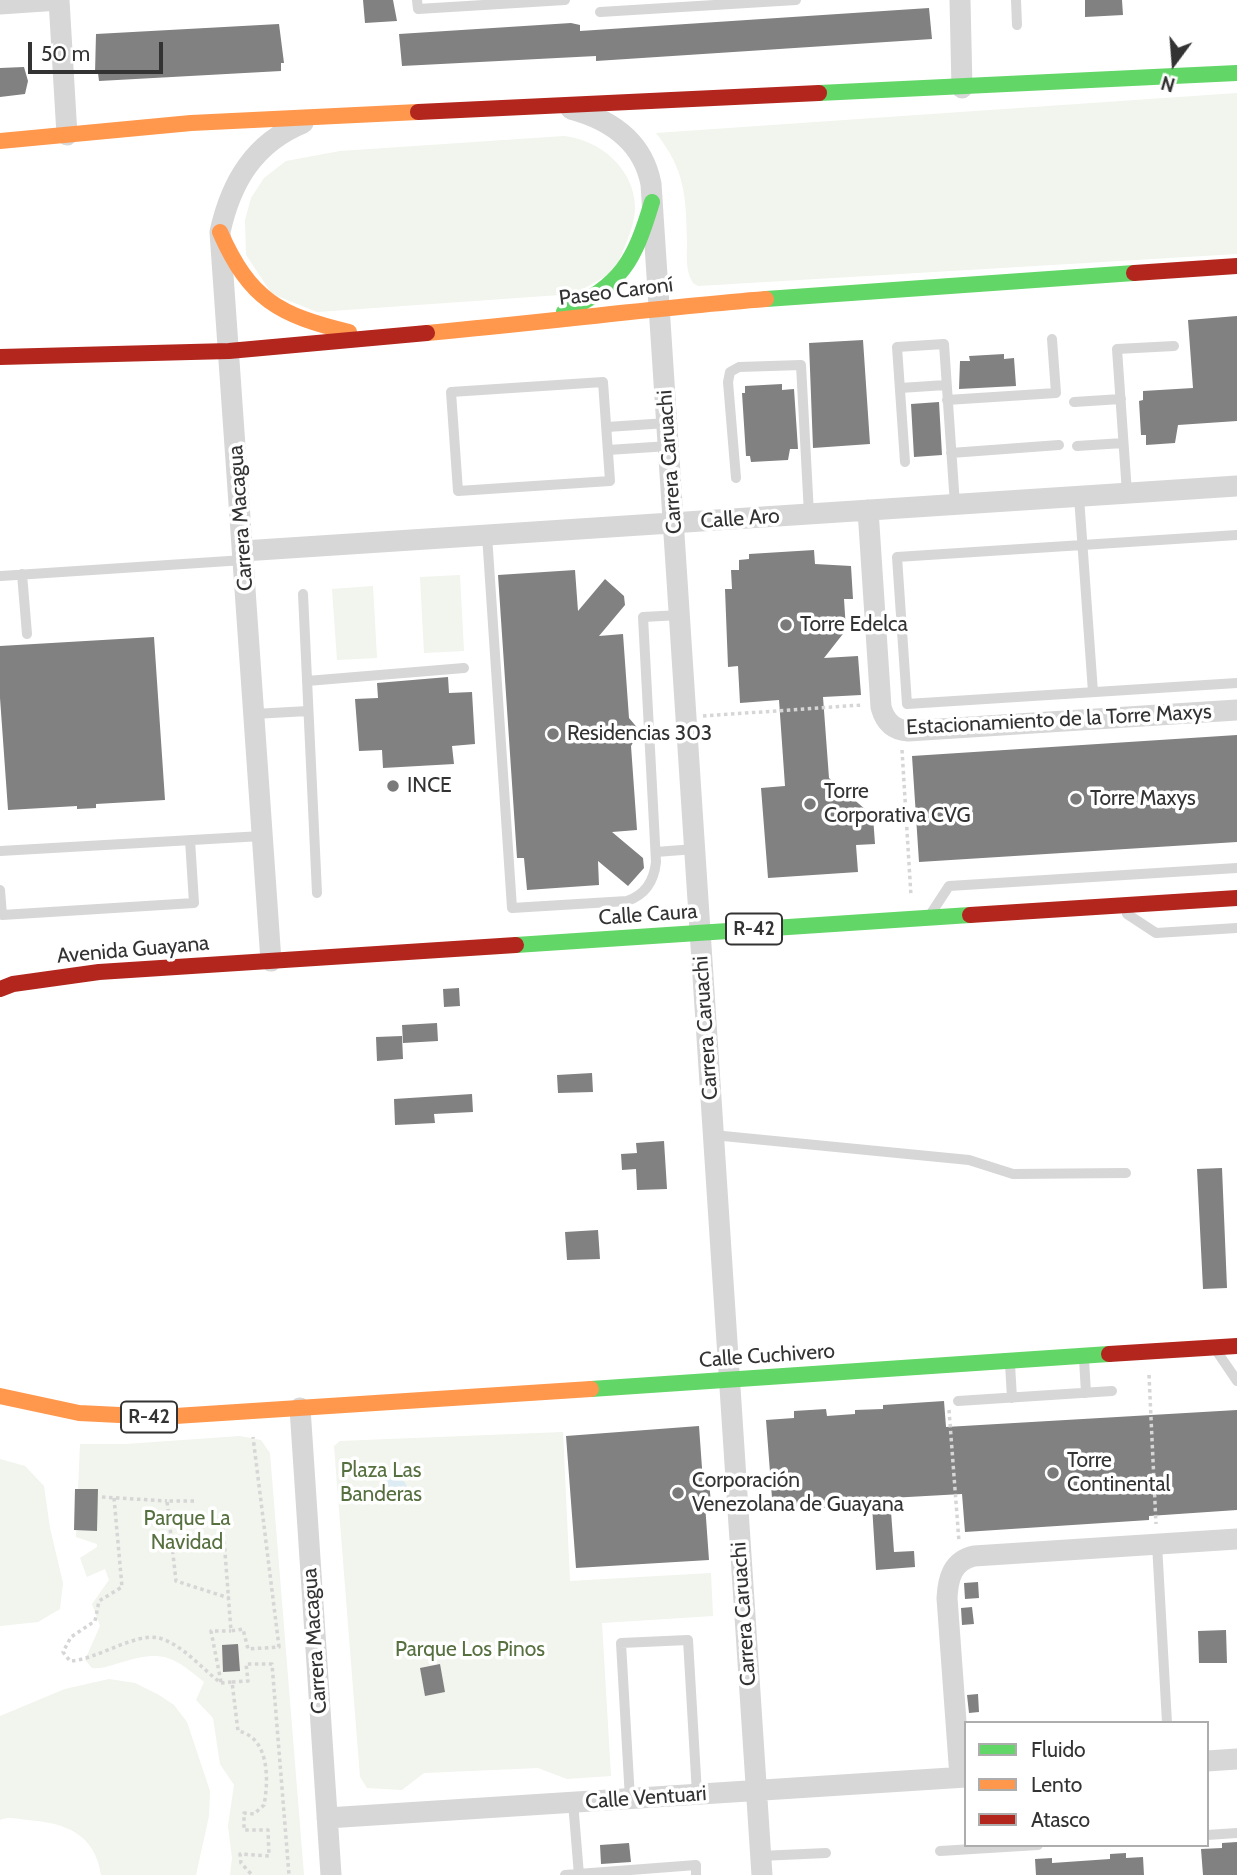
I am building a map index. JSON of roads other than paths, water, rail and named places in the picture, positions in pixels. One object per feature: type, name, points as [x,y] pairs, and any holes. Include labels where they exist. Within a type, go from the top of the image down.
[{"type":"street","points":[[0,4],[59,0],[67,135]]},
{"type":"street","points":[[960,0],[962,88]]},
{"type":"street","points":[[0,141],[191,123],[1237,73]]},
{"type":"street","name":"Carrera Caruachi","points":[[559,106],[605,121],[639,149],[648,165],[660,307],[761,1865]]},
{"type":"street","name":"Carrera Macagua","points":[[271,961],[220,232],[235,186],[261,147],[281,132],[315,118]]},
{"type":"street","points":[[542,323],[592,299],[615,284],[630,268],[652,202]]},
{"type":"street","points":[[220,232],[233,265],[261,299],[280,311],[309,322],[376,338]]},
{"type":"street","name":"Paseo Caroní","points":[[0,357],[229,351],[542,323],[660,307],[1237,266]]},
{"type":"street","name":"Calle Aro","points":[[243,556],[487,535],[1237,486]]},
{"type":"street","name":"Estacionamiento de la Torre Maxys","points":[[868,510],[881,704],[887,721],[904,731],[1237,710]]},
{"type":"street","name":"Calle Caura","points":[[271,961],[1237,898]]},
{"type":"street","name":"Avenida Guayana","points":[[0,989],[13,984],[99,972],[271,961]]},
{"type":"street","name":"Calle Cuchivero","points":[[300,1408],[1237,1346]]},
{"type":"street","name":"R-42","points":[[0,1396],[57,1409],[135,1418],[300,1408]]},
{"type":"street","name":"Carrera Macagua","points":[[300,1408],[331,1875]]},
{"type":"street","points":[[963,1777],[947,1598],[952,1572],[961,1561],[974,1556],[1237,1539]]},
{"type":"street","points":[[1209,1761],[1237,1759]]},
{"type":"street","name":"Calle Ventuari","points":[[327,1818],[963,1777]]},
{"type":"lane","points":[[417,0],[418,9],[565,0]]},
{"type":"lane","points":[[600,12],[796,0]]},
{"type":"lane","points":[[1016,0],[1017,25]]},
{"type":"lane","points":[[947,400],[1056,393],[1052,339]]},
{"type":"lane","points":[[905,462],[897,347],[944,344],[954,505]]},
{"type":"lane","points":[[1127,493],[1117,349],[1174,346]]},
{"type":"lane","points":[[736,478],[728,382],[730,372],[739,367],[801,365],[809,514]]},
{"type":"lane","points":[[603,382],[608,450],[610,481],[458,491],[451,392],[603,382]]},
{"type":"lane","points":[[900,388],[946,385]]},
{"type":"lane","points":[[1074,402],[1121,399]]},
{"type":"lane","points":[[607,427],[667,423]]},
{"type":"lane","points":[[1077,446],[1124,443]]},
{"type":"lane","points":[[608,450],[669,446]]},
{"type":"lane","points":[[951,453],[1059,446]]},
{"type":"lane","points":[[1079,496],[1093,692]]},
{"type":"lane","points":[[487,535],[512,908],[618,903],[635,898],[654,877],[656,852],[643,617],[680,615]]},
{"type":"lane","points":[[1237,535],[897,558],[907,704],[1237,683]]},
{"type":"lane","points":[[1,576],[243,556]]},
{"type":"lane","points":[[22,574],[27,634]]},
{"type":"lane","points":[[303,594],[317,893]]},
{"type":"lane","points":[[307,681],[464,668]]},
{"type":"lane","points":[[254,714],[309,711]]},
{"type":"lane","points":[[0,851],[262,836]]},
{"type":"lane","points":[[0,890],[2,915],[194,903],[190,840]]},
{"type":"lane","points":[[656,852],[695,849]]},
{"type":"lane","points":[[920,919],[949,886],[1237,868]]},
{"type":"lane","points":[[1117,906],[1143,927],[1156,933],[1237,928]]},
{"type":"lane","points":[[713,1135],[969,1160],[1013,1174],[1126,1173]]},
{"type":"lane","points":[[1215,1348],[1237,1381]]},
{"type":"lane","points":[[1083,1357],[1086,1392]]},
{"type":"lane","points":[[1009,1361],[1012,1398]]},
{"type":"lane","points":[[953,1404],[1112,1391]]},
{"type":"lane","points":[[1157,1544],[1167,1721]]},
{"type":"lane","points":[[630,1799],[621,1643],[688,1640],[696,1794]]},
{"type":"lane","points":[[573,1802],[579,1874]]},
{"type":"lane","points":[[1209,1835],[1237,1833]]},
{"type":"lane","points":[[940,1851],[991,1847]]},
{"type":"lane","points":[[761,1865],[826,1853]]},
{"type":"lane","points":[[565,1875],[696,1865],[696,1875]]},
{"type":"place","name":"Torre Edelca","points":[[786,625]]},
{"type":"place","name":"Residencias 303","points":[[553,734]]},
{"type":"place","name":"INCE","points":[[393,786]]},
{"type":"place","name":"Torre Maxys","points":[[1076,799]]},
{"type":"place","name":"Torre Corporativa CVG","points":[[810,804]]},
{"type":"place","name":"Torre Continental","points":[[1053,1473]]},
{"type":"place","name":"Corporación Venezolana de Guayana","points":[[678,1493]]},
{"type":"park label","name":"Plaza Las Banderas","points":[[381,1483]]},
{"type":"park label","name":"Parque La Navidad","points":[[187,1531]]},
{"type":"park label","name":"Parque Los Pinos","points":[[470,1650]]}]
